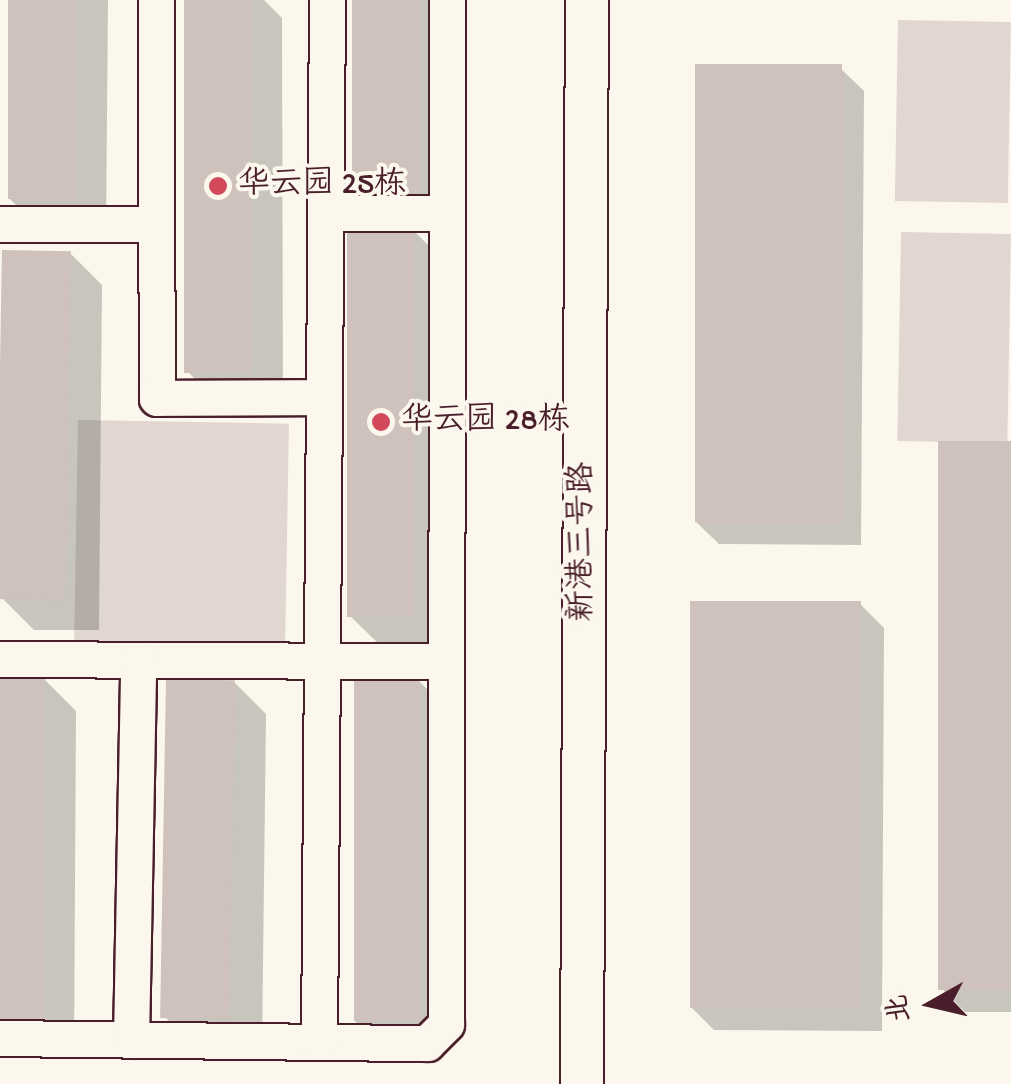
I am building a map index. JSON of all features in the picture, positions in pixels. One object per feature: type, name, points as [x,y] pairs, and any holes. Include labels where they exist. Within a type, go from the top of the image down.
[{"type":"main road","name":"新港三号路","points":[[555,1084],[558,0]]},
{"type":"main road","name":"新港三号路","points":[[582,1084],[587,0]]},
{"type":"street","points":[[156,0],[157,398],[324,397]]},
{"type":"street","points":[[319,1042],[327,0]]},
{"type":"street","points":[[0,1038],[427,1043],[446,1024],[447,0]]},
{"type":"street","points":[[326,213],[446,214]]},
{"type":"street","points":[[0,224],[156,224]]},
{"type":"street","points":[[0,659],[446,661]]},
{"type":"street","points":[[130,1040],[138,660]]},
{"type":"shaded area","points":[[898,20],[1011,22],[1008,203],[895,201]]},
{"type":"shaded area","points":[[901,232],[1011,234],[1007,443],[897,441]]},
{"type":"shaded area","points":[[78,420],[289,424],[285,649],[74,645]]},
{"type":"building","points":[[8,0],[77,0],[77,199],[8,199]]},
{"type":"building","name":"华云园 25栋","points":[[184,0],[251,0],[251,373],[184,373]]},
{"type":"building","points":[[352,0],[418,0],[418,193],[352,193]]},
{"type":"building","points":[[695,64],[842,64],[842,522],[695,522]]},
{"type":"building","name":"华云园 28栋","points":[[347,228],[414,228],[414,617],[347,617]]},
{"type":"building","points":[[2,250],[71,251],[65,600],[0,599]]},
{"type":"building","points":[[938,441],[1011,441],[1011,990],[938,990]]},
{"type":"building","points":[[690,601],[861,601],[861,1008],[690,1008]]},
{"type":"building","points":[[0,676],[45,676],[45,1024],[0,1024]]},
{"type":"building","points":[[354,678],[419,678],[419,1021],[354,1021]]},
{"type":"building","points":[[166,679],[235,680],[229,1019],[160,1018]]},
{"type":"place","name":"华云园 25栋","points":[[218,186]]},
{"type":"place","name":"华云园 28栋","points":[[381,422]]}]
